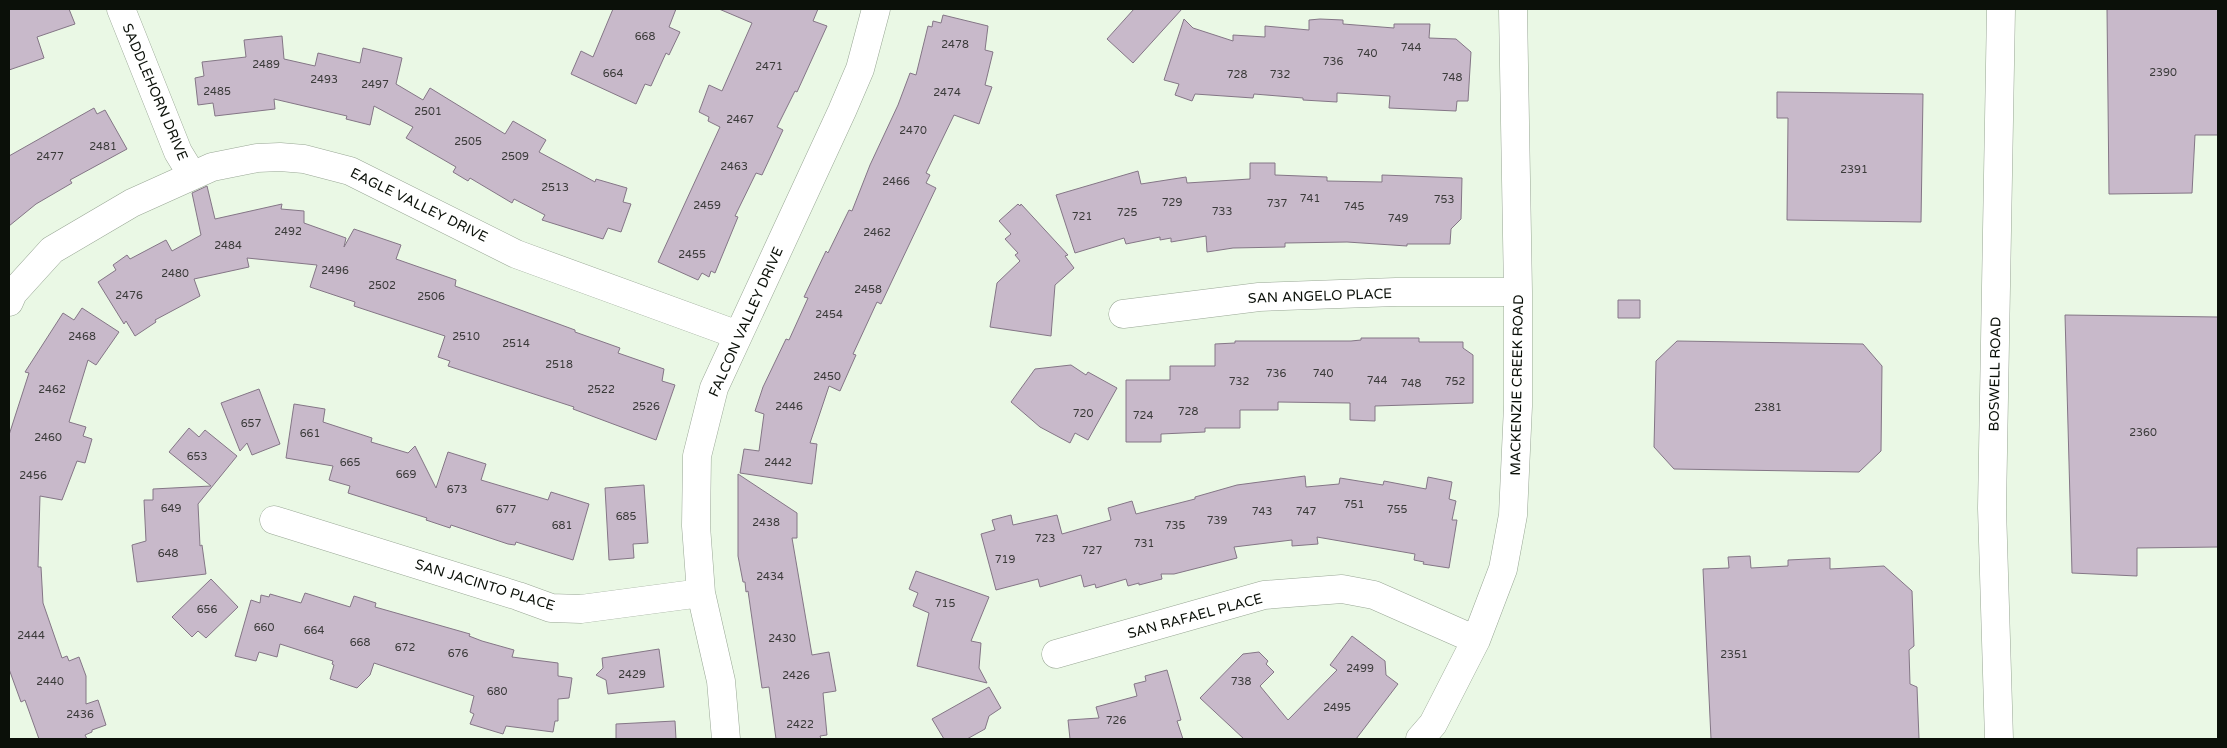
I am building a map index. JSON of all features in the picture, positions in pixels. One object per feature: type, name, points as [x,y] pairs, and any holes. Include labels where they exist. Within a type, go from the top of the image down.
[{"type":"street","name":"SADDLEHORN DRIVE","points":[[121,9],[178,152],[192,175]]},
{"type":"street","name":"FALCON VALLEY DRIVE","points":[[726,739],[722,681],[700,593],[696,526],[697,456],[714,388],[860,69],[876,9]]},
{"type":"street","name":"MACKENZIE CREEK ROAD","points":[[1420,739],[1432,724],[1476,640],[1503,569],[1513,515],[1518,406],[1518,292],[1513,9]]},
{"type":"street","name":"BOSWELL ROAD","points":[[1999,739],[1992,508],[2001,9]]},
{"type":"street","name":"EAGLE VALLEY DRIVE","points":[[9,302],[13,293],[52,250],[132,203],[192,175],[234,162],[257,158],[304,159],[328,164],[373,181],[393,193],[516,254],[738,335]]},
{"type":"street","name":"SAN ANGELO PLACE","points":[[1123,314],[1259,297],[1396,292],[1518,292]]},
{"type":"street","name":"SAN JACINTO PLACE","points":[[274,520],[551,608],[581,609],[700,593]]},
{"type":"street","name":"SAN RAFAEL PLACE","points":[[1056,654],[1264,595],[1342,590],[1374,595],[1476,640]]},
{"type":"building","points":[[9,9],[69,9],[75,24],[37,37],[44,58],[9,70]]},
{"type":"building","points":[[613,9],[676,9],[669,27],[680,32],[669,55],[666,53],[651,86],[645,84],[636,104],[571,74],[581,51],[593,57]]},
{"type":"building","points":[[719,9],[818,9],[813,21],[827,26],[797,92],[795,91],[777,127],[783,130],[762,175],[756,173],[735,216],[738,217],[715,273],[711,271],[709,277],[702,273],[698,280],[658,262],[720,127],[708,121],[709,117],[699,112],[709,85],[722,91],[752,23]]},
{"type":"building","points":[[1134,9],[1182,9],[1133,63],[1107,39]]},
{"type":"building","points":[[2107,9],[2218,9],[2218,135],[2195,135],[2192,193],[2109,194]]},
{"type":"building","points":[[943,15],[988,26],[985,50],[993,52],[985,85],[992,87],[979,124],[954,115],[926,173],[930,175],[926,183],[936,188],[881,304],[877,302],[853,354],[856,355],[840,391],[829,386],[810,443],[817,444],[812,484],[740,473],[744,449],[759,451],[764,414],[755,411],[763,387],[786,339],[789,340],[808,298],[804,297],[826,251],[828,253],[849,210],[852,211],[910,73],[916,75],[928,26],[932,27],[933,21],[941,23]]},
{"type":"building","points":[[1184,19],[1193,28],[1233,41],[1233,35],[1265,37],[1265,26],[1309,30],[1309,20],[1320,19],[1343,20],[1343,24],[1394,28],[1394,24],[1430,24],[1429,38],[1456,39],[1471,52],[1468,101],[1457,101],[1456,111],[1389,108],[1390,96],[1337,93],[1337,102],[1254,94],[1253,98],[1195,94],[1192,101],[1175,95],[1179,84],[1164,80]]},
{"type":"building","points":[[282,36],[284,59],[315,66],[318,53],[360,63],[363,48],[402,58],[396,84],[423,100],[430,88],[505,134],[513,121],[546,140],[539,152],[595,182],[596,179],[627,188],[623,202],[631,204],[621,232],[608,228],[603,239],[542,220],[545,215],[514,199],[512,203],[470,178],[468,181],[453,172],[456,167],[406,138],[413,127],[374,106],[370,125],[346,119],[347,116],[274,99],[275,109],[215,116],[213,103],[198,105],[195,78],[204,76],[202,62],[246,57],[244,40]]},
{"type":"building","points":[[1777,92],[1923,94],[1921,222],[1787,220],[1788,118],[1777,118]]},
{"type":"building","points":[[94,108],[97,114],[105,110],[127,149],[70,180],[72,183],[36,204],[9,226],[9,156]]},
{"type":"building","points":[[1250,163],[1275,163],[1275,175],[1327,177],[1327,181],[1382,182],[1382,175],[1462,178],[1461,219],[1451,229],[1450,244],[1407,244],[1407,246],[1347,242],[1285,243],[1285,247],[1233,248],[1207,252],[1206,236],[1171,242],[1171,238],[1160,240],[1160,237],[1126,244],[1124,238],[1075,253],[1056,195],[1138,171],[1141,184],[1186,177],[1187,183],[1250,179]]},
{"type":"building","points":[[207,186],[215,219],[282,204],[281,209],[304,211],[304,223],[346,238],[344,247],[354,229],[401,245],[396,259],[456,280],[455,286],[575,330],[575,332],[620,348],[618,353],[664,369],[662,381],[675,385],[656,440],[573,409],[574,407],[448,366],[450,361],[438,357],[445,336],[354,306],[355,302],[310,287],[317,265],[247,258],[249,267],[194,279],[200,296],[155,320],[156,322],[135,336],[126,321],[124,324],[98,282],[116,270],[113,265],[127,255],[130,259],[166,240],[172,251],[201,235],[192,193]]},
{"type":"building","points":[[1018,204],[1020,206],[1021,204],[1068,255],[1065,256],[1074,268],[1055,285],[1051,336],[990,327],[997,283],[1020,261],[1015,255],[1018,253],[1005,239],[1011,234],[999,221]]},
{"type":"building","points":[[1618,300],[1640,300],[1640,318],[1618,318]]},
{"type":"building","points":[[82,308],[119,332],[96,365],[88,360],[69,422],[86,427],[83,436],[92,439],[85,463],[77,461],[62,500],[40,496],[38,567],[41,567],[43,603],[62,658],[67,656],[69,661],[79,657],[86,676],[86,704],[98,700],[106,725],[92,730],[92,732],[85,735],[87,739],[39,739],[25,700],[21,702],[9,669],[9,435],[29,373],[25,372],[63,313],[74,320]]},
{"type":"building","points":[[2065,315],[2218,317],[2218,547],[2137,548],[2137,576],[2072,573]]},
{"type":"building","points":[[1361,338],[1419,338],[1419,342],[1463,342],[1463,348],[1473,355],[1473,403],[1375,406],[1375,421],[1350,420],[1350,403],[1278,402],[1278,410],[1240,410],[1240,428],[1205,428],[1205,432],[1161,434],[1161,442],[1126,442],[1126,380],[1170,380],[1170,366],[1215,366],[1215,344],[1235,343],[1235,341],[1351,341],[1361,340]]},
{"type":"building","points":[[1677,341],[1863,344],[1882,366],[1881,451],[1859,472],[1674,469],[1654,447],[1656,361]]},
{"type":"building","points":[[1071,365],[1086,375],[1088,372],[1117,388],[1088,440],[1075,433],[1070,443],[1040,427],[1011,402],[1035,369]]},
{"type":"building","points":[[259,389],[280,444],[252,455],[247,443],[240,451],[221,403]]},
{"type":"building","points":[[294,404],[325,409],[323,422],[372,438],[371,442],[408,453],[415,446],[436,488],[448,452],[486,464],[481,480],[548,500],[551,492],[589,504],[573,560],[516,542],[515,545],[508,544],[451,525],[450,528],[426,520],[427,518],[348,493],[350,486],[329,480],[333,466],[286,458]]},
{"type":"building","points":[[189,428],[199,437],[205,430],[237,456],[198,504],[200,546],[202,545],[206,574],[137,582],[132,545],[146,541],[144,500],[153,500],[153,489],[211,486],[169,452]]},
{"type":"building","points":[[738,474],[797,513],[797,538],[792,538],[812,655],[829,652],[836,691],[823,693],[827,735],[820,736],[821,739],[776,739],[769,687],[762,688],[748,591],[746,592],[745,582],[743,582],[738,556]]},
{"type":"building","points":[[1305,476],[1306,487],[1339,484],[1340,478],[1383,485],[1384,481],[1426,489],[1428,477],[1452,482],[1449,499],[1456,501],[1452,520],[1457,520],[1449,568],[1423,564],[1424,562],[1414,560],[1415,554],[1317,537],[1318,544],[1292,546],[1292,540],[1234,547],[1237,558],[1174,574],[1161,574],[1162,579],[1139,585],[1139,583],[1128,586],[1126,579],[1096,588],[1095,584],[1084,587],[1081,575],[1040,587],[1038,579],[996,590],[981,534],[995,530],[992,520],[1011,515],[1013,525],[1057,515],[1062,534],[1111,520],[1108,508],[1132,501],[1136,514],[1195,499],[1195,497],[1237,485]]},
{"type":"building","points":[[644,485],[648,543],[633,544],[634,558],[609,560],[605,488]]},
{"type":"building","points":[[1750,556],[1751,568],[1788,566],[1788,560],[1830,558],[1830,569],[1884,566],[1912,591],[1914,646],[1909,650],[1910,684],[1917,687],[1919,739],[1711,739],[1703,569],[1729,568],[1728,557]]},
{"type":"building","points":[[916,571],[989,597],[971,641],[981,643],[979,668],[987,683],[917,666],[929,613],[913,606],[918,593],[909,589]]},
{"type":"building","points":[[211,579],[238,607],[206,638],[198,631],[192,637],[172,617]]},
{"type":"building","points":[[305,593],[350,607],[354,596],[376,603],[375,607],[470,634],[469,636],[482,641],[514,650],[512,657],[558,663],[558,676],[572,678],[569,698],[558,699],[558,721],[555,721],[553,732],[506,726],[503,734],[470,724],[474,714],[470,712],[474,696],[374,663],[370,675],[357,688],[330,679],[334,665],[332,664],[333,661],[280,644],[277,657],[259,652],[256,661],[235,656],[251,600],[260,603],[261,595],[269,597],[270,594],[301,603]]},
{"type":"building","points":[[1352,636],[1385,661],[1386,675],[1398,684],[1356,739],[1244,739],[1200,698],[1243,654],[1259,652],[1268,661],[1266,664],[1274,672],[1260,686],[1288,720],[1337,670],[1330,665]]},
{"type":"building","points":[[659,649],[664,687],[608,694],[606,680],[596,675],[603,668],[602,658]]},
{"type":"building","points":[[1167,670],[1181,720],[1177,721],[1183,739],[1070,739],[1068,720],[1099,718],[1096,707],[1137,696],[1134,684],[1146,681],[1145,676]]},
{"type":"building","points":[[989,687],[1001,708],[989,716],[985,729],[967,739],[944,739],[932,719]]},
{"type":"building","points":[[675,721],[676,739],[616,739],[616,724]]}]
